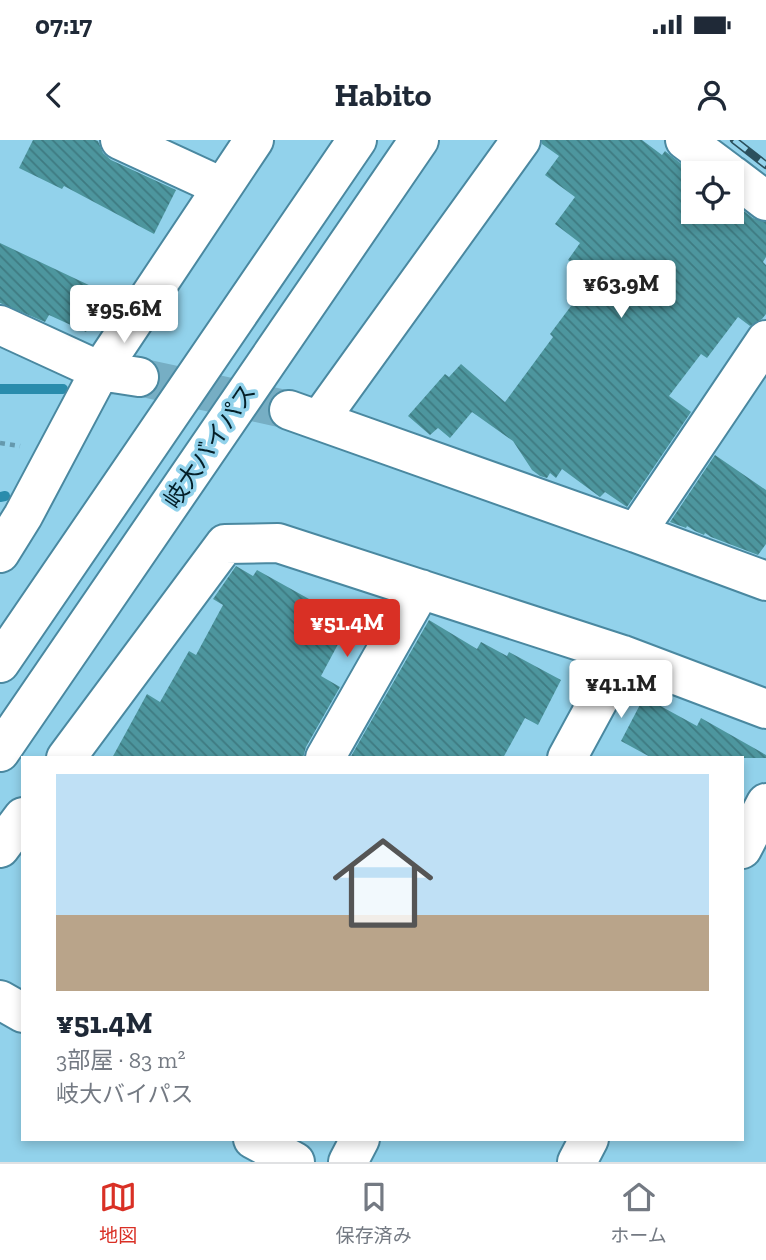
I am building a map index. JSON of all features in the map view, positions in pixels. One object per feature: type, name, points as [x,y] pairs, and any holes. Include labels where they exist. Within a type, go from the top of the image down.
[{"type":"main road","points":[[120,140],[222,187]]},
{"type":"main road","points":[[0,552],[23,516],[100,371],[254,140]]},
{"type":"main road","name":"岐大バイパス","points":[[0,663],[357,140]]},
{"type":"main road","name":"岐大バイパス","points":[[0,751],[419,140]]},
{"type":"main road","points":[[521,140],[305,414],[766,581]]},
{"type":"main road","points":[[685,140],[713,161]]},
{"type":"main road","points":[[744,184],[766,201]]},
{"type":"main road","points":[[0,325],[100,371],[139,377]]},
{"type":"main road","points":[[636,533],[766,341]]},
{"type":"main road","points":[[67,756],[225,544],[278,542],[623,655],[766,709]]},
{"type":"main road","points":[[327,756],[421,589]]},
{"type":"main road","points":[[568,756],[623,655]]},
{"type":"main road","points":[[744,845],[766,803]]},
{"type":"main road","points":[[0,848],[21,820]]},
{"type":"main road","points":[[0,1000],[21,1012]]},
{"type":"main road","points":[[257,1141],[295,1162]]},
{"type":"main road","points":[[348,1162],[359,1141]]},
{"type":"main road","points":[[577,1162],[588,1141]]},
{"type":"building","points":[[33,140],[98,141],[103,153],[111,160],[176,190],[154,234],[64,186],[62,189],[19,168]]},
{"type":"building","points":[[542,140],[642,140],[662,155],[665,151],[681,164],[681,224],[744,224],[744,211],[753,218],[766,222],[766,257],[763,262],[766,265],[766,314],[750,326],[738,317],[707,358],[701,354],[669,396],[691,412],[627,507],[605,492],[600,497],[562,469],[556,478],[550,473],[547,478],[540,476],[532,470],[513,441],[472,412],[450,438],[438,428],[430,435],[408,416],[445,374],[449,377],[461,364],[505,402],[553,337],[550,334],[592,278],[568,260],[580,243],[555,224],[575,197],[545,175],[559,156],[542,144]]},
{"type":"building","points":[[0,243],[112,296],[98,326],[90,323],[86,332],[49,315],[45,322],[0,303]]},
{"type":"building","points":[[715,455],[766,490],[766,544],[758,555],[687,526],[686,528],[670,522]]},
{"type":"building","points":[[236,566],[253,576],[257,570],[351,620],[321,676],[340,687],[304,756],[113,756],[147,694],[160,702],[189,651],[196,655],[223,605],[213,599]]},
{"type":"building","points":[[429,620],[477,649],[481,642],[507,656],[509,652],[561,680],[538,725],[525,718],[504,756],[351,756]]},
{"type":"building","points":[[644,697],[697,726],[701,718],[766,755],[766,758],[648,756],[621,741]]},
{"type":"waterway","points":[[0,389],[63,389]]},
{"type":"waterway","points":[[0,497],[5,496]]},
{"type":"tunnel","points":[[139,377],[289,410]]},
{"type":"railway","points":[[734,140],[766,165]]}]
